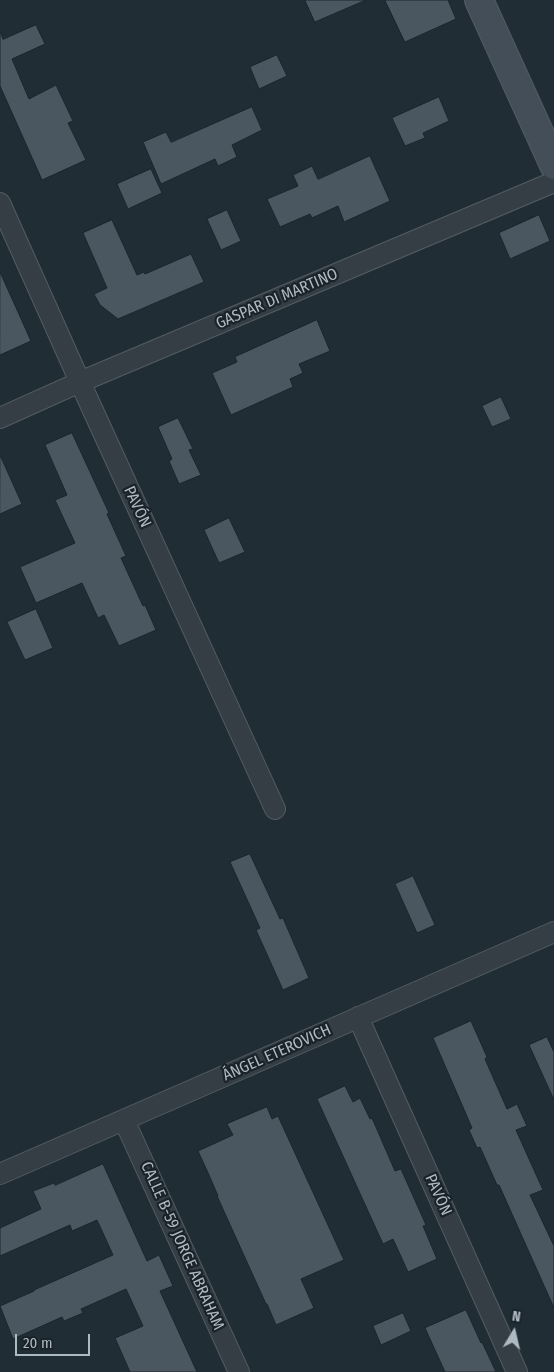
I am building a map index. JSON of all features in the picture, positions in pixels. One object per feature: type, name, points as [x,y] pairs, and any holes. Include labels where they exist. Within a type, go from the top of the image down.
[{"type":"main road","points":[[479,0],[554,165]]},
{"type":"street","name":"GASPAR DI MARTINO","points":[[0,418],[80,382],[554,182]]},
{"type":"street","name":"PAVÓN","points":[[0,203],[276,809]]},
{"type":"street","name":"ÁNGEL ETEROVICH","points":[[0,1174],[554,932]]},
{"type":"street","name":"PAVÓN","points":[[358,1017],[517,1372]]},
{"type":"street","name":"CALLE B-59 JORGE ABRAHAM","points":[[124,1120],[239,1372]]},
{"type":"building","points":[[305,0],[366,0],[315,22]]},
{"type":"building","points":[[385,0],[448,0],[456,19],[405,42]]},
{"type":"building","points":[[36,25],[45,44],[12,59],[29,99],[56,85],[73,121],[68,123],[86,160],[42,180],[0,86],[0,31],[3,39]]},
{"type":"building","points":[[277,55],[287,76],[259,89],[250,67]]},
{"type":"building","points":[[439,97],[449,121],[423,133],[425,138],[405,146],[392,118]]},
{"type":"building","points":[[252,107],[262,130],[232,145],[237,157],[218,166],[215,159],[161,184],[143,142],[166,132],[171,142]]},
{"type":"building","points":[[370,156],[390,201],[344,222],[338,206],[312,218],[310,214],[280,227],[267,199],[298,186],[293,175],[312,166],[318,179]]},
{"type":"building","points":[[151,169],[162,193],[128,209],[117,184]]},
{"type":"building","points":[[227,210],[241,241],[221,250],[207,219]]},
{"type":"building","points":[[539,215],[550,241],[510,259],[499,233]]},
{"type":"building","points":[[112,220],[137,275],[144,272],[145,274],[191,254],[204,282],[118,319],[100,305],[94,294],[107,288],[83,233]]},
{"type":"building","points":[[0,272],[31,341],[0,355]]},
{"type":"building","points":[[317,320],[330,351],[299,364],[303,373],[290,379],[293,387],[231,415],[212,373],[237,362],[235,357]]},
{"type":"building","points":[[501,397],[511,419],[492,427],[482,406]]},
{"type":"building","points":[[178,418],[193,449],[189,450],[201,475],[179,484],[169,461],[172,459],[158,427]]},
{"type":"building","points":[[72,433],[109,513],[107,514],[126,556],[121,558],[156,630],[119,646],[104,615],[98,618],[82,583],[36,603],[20,567],[75,543],[55,500],[67,495],[45,445]]},
{"type":"building","points":[[0,455],[22,504],[0,514]]},
{"type":"building","points":[[229,518],[245,552],[219,563],[204,530]]},
{"type":"building","points":[[36,609],[53,648],[25,660],[7,622]]},
{"type":"building","points":[[250,854],[280,919],[283,918],[309,978],[283,990],[256,930],[260,928],[230,862]]},
{"type":"building","points":[[413,876],[435,925],[417,933],[395,884]]},
{"type":"building","points":[[471,1021],[507,1109],[517,1104],[527,1126],[516,1130],[543,1190],[530,1195],[554,1246],[554,1308],[499,1185],[497,1185],[480,1147],[477,1148],[469,1130],[472,1128],[433,1038]]},
{"type":"building","points":[[547,1037],[554,1052],[554,1100],[529,1045]]},
{"type":"building","points":[[345,1086],[353,1102],[360,1098],[370,1119],[372,1118],[395,1171],[401,1169],[426,1225],[423,1226],[437,1259],[408,1272],[393,1239],[383,1244],[317,1099]]},
{"type":"building","points":[[267,1107],[272,1119],[278,1116],[344,1260],[301,1279],[314,1308],[276,1325],[198,1151],[233,1135],[227,1124]]},
{"type":"building","points":[[103,1164],[147,1261],[159,1255],[173,1286],[160,1291],[197,1372],[130,1372],[115,1338],[143,1326],[126,1289],[81,1309],[83,1313],[64,1321],[62,1317],[13,1339],[0,1306],[113,1255],[97,1220],[72,1231],[70,1225],[0,1256],[0,1228],[41,1209],[33,1191],[54,1183],[55,1185]]},
{"type":"building","points":[[466,1310],[496,1372],[445,1372],[425,1328]]},
{"type":"building","points":[[403,1313],[411,1331],[381,1345],[373,1326]]}]
